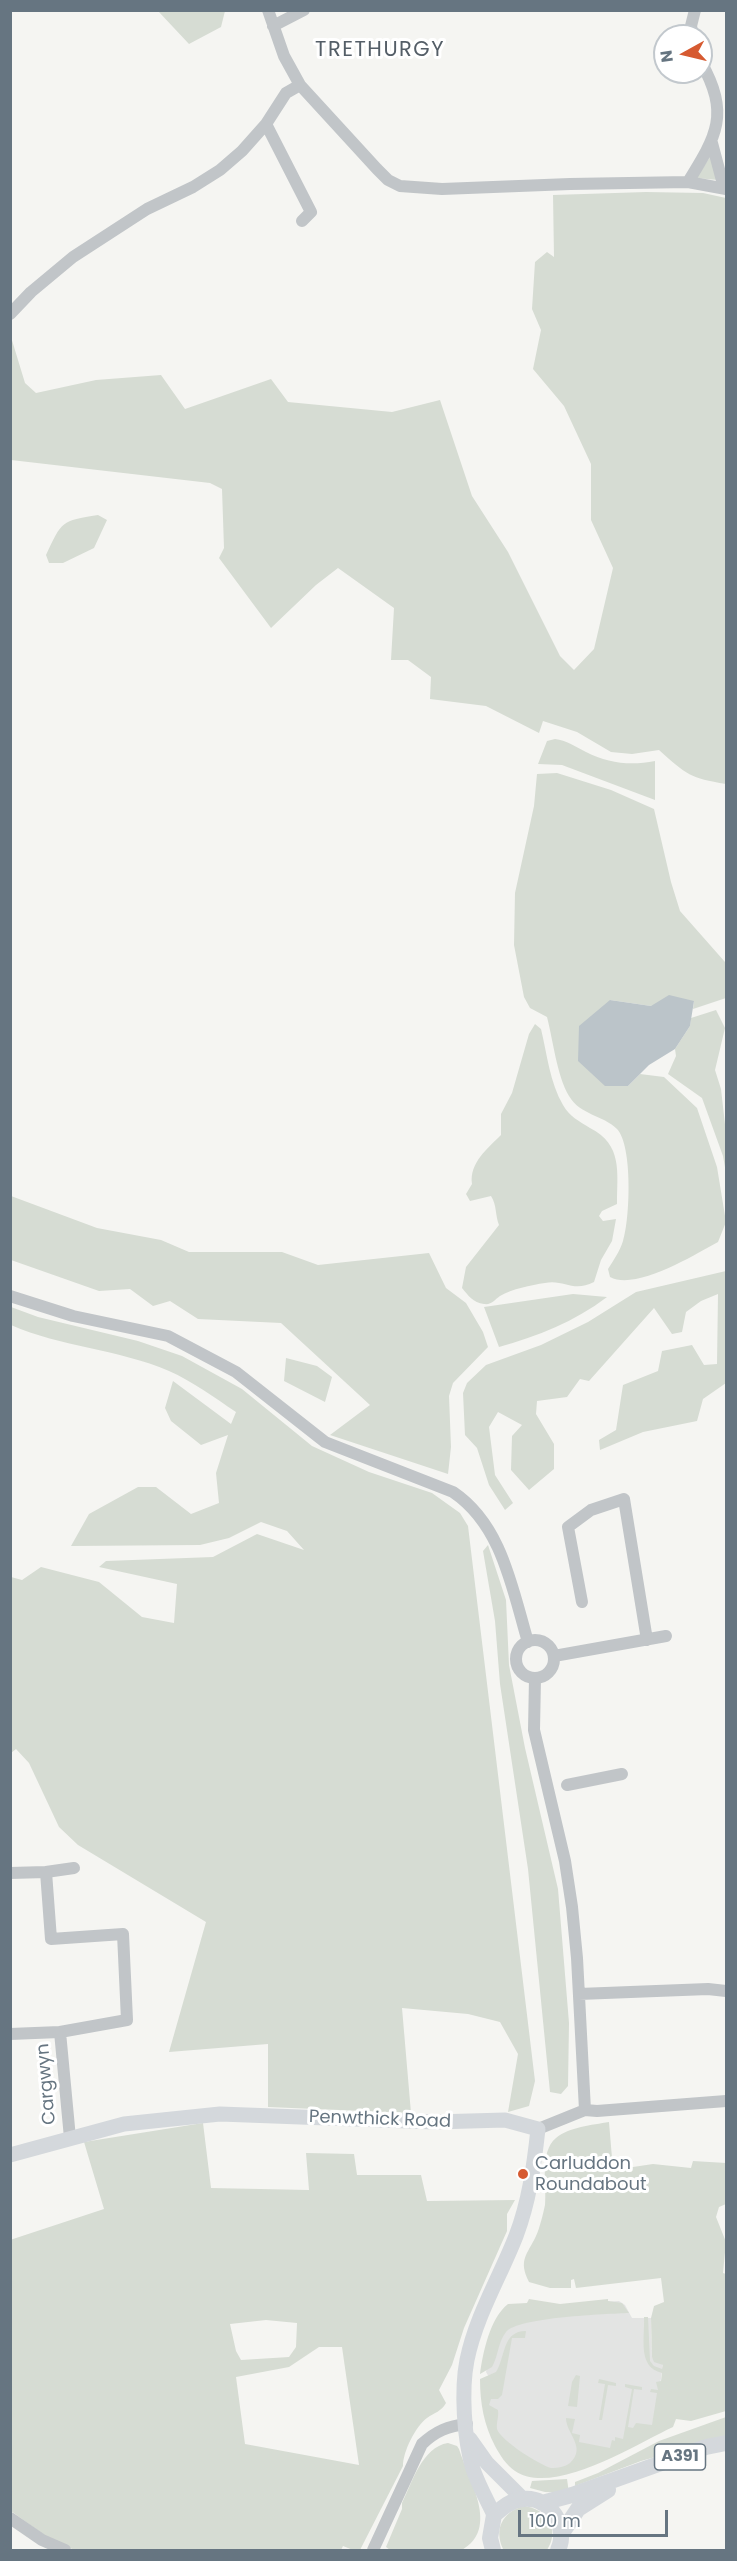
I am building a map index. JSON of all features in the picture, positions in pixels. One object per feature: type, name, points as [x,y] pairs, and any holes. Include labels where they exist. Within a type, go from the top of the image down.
[{"type":"highway","name":"A391","points":[[542,2503],[572,2495],[706,2447],[726,2443]]},
{"type":"highway","name":"A391","points":[[563,2544],[578,2509],[634,2473]]},
{"type":"highway","points":[[487,2546],[494,2515],[510,2503],[523,2499],[542,2503],[556,2516],[563,2544]]},
{"type":"main road","name":"Penwthick Road","points":[[10,2155],[124,2124],[220,2114],[438,2122],[505,2120],[538,2129]]},
{"type":"main road","points":[[494,2515],[473,2469],[464,2391],[467,2359],[488,2300],[527,2205],[538,2129]]},
{"type":"main road","points":[[467,2430],[487,2463],[523,2499]]},
{"type":"street","points":[[268,10],[284,56],[300,86],[377,169],[388,180],[400,186],[442,189],[688,182],[725,189],[712,143]]},
{"type":"street","points":[[273,26],[304,10]]},
{"type":"street","points":[[688,182],[712,143],[718,111],[712,84]]},
{"type":"street","points":[[10,314],[31,292],[73,257],[147,208],[220,170],[242,151],[266,124],[286,93],[300,86]]},
{"type":"street","points":[[266,124],[311,212],[302,221]]},
{"type":"street","points":[[10,1296],[74,1316],[168,1336],[236,1372],[325,1442],[453,1492],[468,1502],[489,1528],[506,1567],[528,1642]]},
{"type":"street","points":[[582,1602],[568,1527],[591,1510],[624,1499],[647,1640]]},
{"type":"street","points":[[554,1656],[666,1636]]},
{"type":"street","points":[[528,1642],[544,1643],[554,1656],[550,1672],[535,1678],[524,1674],[517,1665],[519,1649],[528,1642]]},
{"type":"street","points":[[535,1678],[534,1730],[566,1867],[572,1907],[585,2110]]},
{"type":"street","points":[[567,1785],[622,1774]]},
{"type":"street","points":[[10,1873],[46,1872],[74,1868]]},
{"type":"street","name":"Cargwyn","points":[[46,1872],[51,1939],[123,1934],[127,2020],[60,2032],[70,2138]]},
{"type":"street","points":[[579,1994],[708,1989],[726,1991]]},
{"type":"street","points":[[10,2034],[60,2032]]},
{"type":"street","points":[[538,2129],[585,2110],[726,2102]]},
{"type":"street","points":[[373,2550],[422,2444],[436,2432],[467,2430]]},
{"type":"street","points":[[10,2518],[42,2540],[64,2550]]},
{"type":"shaded area","points":[[158,11],[225,11],[221,27],[189,44]]},
{"type":"shaded area","points":[[710,157],[718,180],[696,178]]},
{"type":"shaded area","points":[[703,193],[726,198],[726,784],[704,780],[690,774],[659,750],[632,754],[611,752],[577,732],[543,721],[539,733],[486,706],[430,699],[431,677],[408,660],[391,660],[394,608],[338,568],[316,585],[271,628],[219,558],[224,548],[222,489],[210,483],[11,460],[11,337],[25,383],[36,393],[96,380],[161,375],[185,409],[271,379],[288,402],[392,412],[440,400],[472,496],[508,552],[560,656],[574,670],[594,649],[613,568],[591,520],[591,464],[564,406],[533,369],[541,330],[532,309],[535,262],[547,252],[554,257],[553,195]]},
{"type":"shaded area","points":[[98,515],[107,520],[94,548],[63,563],[49,563],[46,555],[64,524]]},
{"type":"shaded area","points":[[555,739],[611,761],[637,763],[655,761],[655,800],[562,765],[538,764],[547,741]]},
{"type":"shaded area","points":[[557,773],[611,790],[654,809],[680,911],[725,962],[726,998],[693,1009],[694,1001],[651,1006],[610,1000],[628,1086],[640,1074],[664,1077],[697,1108],[717,1167],[726,1222],[718,1242],[665,1270],[634,1279],[621,1280],[610,1277],[608,1269],[622,1245],[627,1217],[628,1166],[622,1138],[611,1124],[579,1107],[569,1096],[558,1068],[547,1017],[530,1008],[524,997],[514,945],[515,893],[534,806],[537,774]]},
{"type":"shaded area","points":[[669,995],[694,1001],[690,1026],[675,1049],[649,1065],[628,1086],[605,1086],[578,1061],[579,1026],[610,1000],[651,1006]]},
{"type":"shaded area","points":[[716,1010],[725,1028],[715,1070],[721,1089],[726,1133],[726,1173],[723,1156],[702,1098],[668,1074],[676,1056],[675,1049],[690,1026],[691,1018]]},
{"type":"shaded area","points":[[535,1024],[541,1029],[552,1078],[563,1105],[575,1118],[601,1135],[613,1151],[617,1170],[617,1204],[602,1211],[599,1216],[603,1221],[616,1219],[612,1241],[601,1260],[594,1282],[580,1286],[552,1282],[534,1285],[516,1289],[489,1304],[484,1304],[471,1298],[462,1288],[466,1267],[499,1225],[491,1196],[470,1201],[466,1194],[472,1184],[473,1169],[476,1163],[501,1135],[501,1114],[512,1093],[529,1034]]},
{"type":"shaded area","points":[[11,1196],[97,1228],[161,1240],[189,1252],[282,1252],[318,1265],[429,1253],[446,1288],[466,1303],[483,1332],[488,1347],[453,1383],[449,1396],[451,1447],[448,1474],[330,1435],[370,1405],[281,1323],[198,1319],[170,1301],[153,1306],[130,1289],[99,1291],[11,1260]]},
{"type":"shaded area","points":[[726,1271],[726,1383],[703,1399],[697,1421],[643,1432],[600,1450],[599,1440],[616,1430],[623,1385],[658,1371],[662,1351],[692,1345],[704,1365],[717,1364],[718,1294],[701,1301],[686,1312],[682,1332],[672,1334],[654,1308],[589,1381],[580,1379],[567,1397],[537,1401],[536,1414],[554,1444],[554,1469],[529,1490],[511,1470],[512,1436],[522,1425],[498,1412],[489,1427],[495,1475],[513,1503],[505,1510],[489,1485],[477,1448],[465,1435],[463,1393],[467,1383],[486,1365],[541,1345],[588,1322],[636,1292]]},
{"type":"shaded area","points":[[573,1294],[607,1297],[582,1314],[555,1327],[499,1347],[484,1307]]},
{"type":"shaded area","points":[[11,1307],[38,1317],[138,1341],[182,1356],[242,1389],[312,1446],[369,1472],[432,1493],[460,1513],[468,1526],[535,2081],[529,2106],[508,2112],[518,2054],[500,2022],[468,2014],[402,2008],[411,2113],[268,2107],[268,2044],[169,2052],[206,1922],[78,1845],[59,1827],[29,1763],[16,1749],[11,1753],[11,1577],[22,1580],[41,1567],[99,1582],[142,1617],[174,1623],[177,1584],[99,1567],[106,1561],[213,1557],[257,1534],[304,1550],[287,1531],[261,1522],[229,1538],[200,1545],[71,1546],[89,1514],[138,1487],[156,1487],[191,1514],[219,1503],[216,1473],[228,1435],[201,1445],[171,1421],[165,1408],[173,1381],[231,1424],[236,1412],[169,1371],[11,1325]]},
{"type":"shaded area","points":[[286,1358],[317,1366],[332,1377],[325,1402],[284,1381]]},
{"type":"shaded area","points":[[488,1545],[506,1600],[509,1665],[525,1748],[558,1889],[569,2023],[568,2086],[561,2094],[550,2092],[528,1869],[500,1684],[495,1621],[483,1551]]},
{"type":"shaded area","points":[[609,2122],[613,2170],[653,2164],[691,2168],[693,2161],[726,2163],[726,2204],[719,2207],[716,2217],[726,2242],[723,2273],[726,2274],[726,2411],[691,2421],[676,2419],[673,2427],[617,2455],[572,2473],[551,2477],[531,2477],[512,2469],[499,2453],[488,2430],[481,2397],[480,2379],[496,2372],[509,2340],[518,2332],[526,2331],[525,2338],[512,2338],[502,2395],[498,2399],[491,2399],[489,2405],[498,2410],[497,2429],[500,2434],[521,2452],[551,2468],[570,2463],[577,2451],[566,2418],[575,2419],[572,2433],[580,2435],[579,2442],[610,2448],[615,2437],[623,2439],[632,2389],[625,2387],[625,2384],[642,2387],[642,2390],[634,2389],[628,2427],[633,2428],[636,2423],[652,2425],[657,2393],[650,2392],[651,2389],[658,2390],[656,2382],[661,2381],[662,2373],[654,2370],[646,2358],[644,2317],[648,2317],[650,2361],[654,2366],[662,2369],[663,2365],[654,2362],[652,2357],[651,2318],[654,2306],[664,2302],[661,2278],[576,2288],[574,2279],[571,2280],[571,2288],[550,2288],[529,2282],[524,2268],[525,2258],[537,2232],[545,2205],[545,2169],[547,2152],[551,2144],[567,2131]]},
{"type":"shaded area","points":[[203,2123],[211,2188],[309,2190],[306,2153],[354,2154],[357,2175],[421,2175],[427,2201],[515,2200],[507,2214],[507,2231],[464,2328],[452,2365],[439,2390],[446,2403],[427,2418],[414,2433],[407,2447],[403,2466],[360,2550],[343,2546],[341,2550],[74,2550],[44,2535],[11,2511],[10,2240],[104,2209],[84,2142]],"holes":[[[266,2320],[297,2323],[296,2347],[289,2357],[241,2360],[236,2351],[230,2324]],[[319,2347],[342,2347],[359,2465],[245,2444],[236,2377],[289,2367]]]},
{"type":"shaded area","points":[[529,2299],[560,2304],[608,2299],[608,2301],[622,2303],[629,2313],[564,2317],[514,2327],[503,2336],[492,2367],[480,2374],[485,2346],[496,2318],[508,2304],[527,2303]]},
{"type":"shaded area","points":[[528,2301],[548,2305],[619,2301],[625,2305],[632,2318],[651,2318],[652,2357],[663,2365],[660,2385],[667,2419],[582,2469],[527,2473],[487,2417],[489,2377],[486,2372],[493,2341],[527,2306]]},
{"type":"shaded area","points":[[576,2375],[580,2376],[577,2407],[568,2406],[572,2382]]},
{"type":"shaded area","points":[[599,2379],[616,2383],[616,2386],[608,2385],[602,2420],[599,2420],[605,2384],[598,2383]]},
{"type":"shaded area","points":[[726,2417],[726,2437],[641,2461],[575,2486],[575,2482],[598,2473],[659,2441]]},
{"type":"shaded area","points":[[448,2443],[459,2449],[478,2503],[479,2529],[473,2541],[462,2550],[390,2550],[386,2547],[414,2476],[431,2451]]},
{"type":"shaded area","points":[[567,2479],[569,2493],[545,2492],[530,2488],[532,2481]]},
{"type":"shaded area","points":[[523,2506],[538,2511],[549,2521],[552,2535],[547,2550],[503,2549],[499,2535],[502,2523],[505,2517]]},
{"type":"place","name":"Carluddon Roundabout","points":[[523,2174]]},
{"type":"district","name":"TRETHURGY","points":[[380,51]]}]
